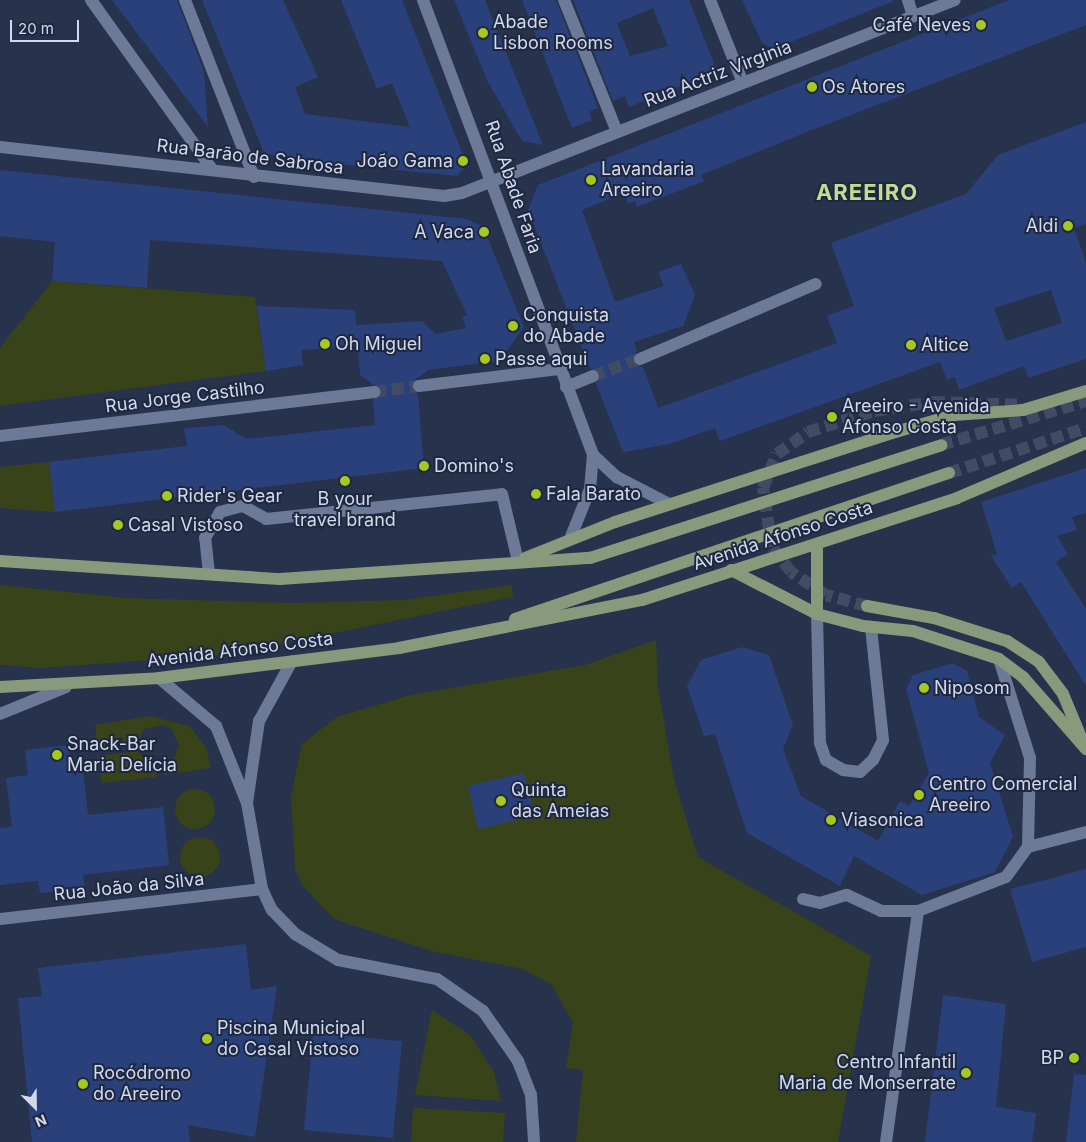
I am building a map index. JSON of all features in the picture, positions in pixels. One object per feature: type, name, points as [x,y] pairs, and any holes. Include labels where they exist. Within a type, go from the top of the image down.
[{"type":"main road","points":[[518,561],[570,539],[668,504],[941,419],[1023,410],[1086,391]]},
{"type":"main road","name":"Avenida Afonso Costa","points":[[0,687],[66,686],[159,678],[399,648],[642,600],[957,498],[1086,443]]},
{"type":"main road","points":[[0,561],[290,578],[518,561],[590,558],[941,445]]},
{"type":"main road","name":"Avenida Afonso Costa","points":[[482,631],[602,586],[949,472]]},
{"type":"main road","points":[[817,544],[817,614]]},
{"type":"main road","points":[[731,570],[817,614],[871,627],[912,631],[998,659],[1023,677],[1086,748]]},
{"type":"main road","points":[[867,606],[934,618],[1007,641],[1039,662],[1063,694],[1086,748]]},
{"type":"street","points":[[91,0],[212,169]]},
{"type":"street","points":[[184,0],[254,177]]},
{"type":"street","name":"Rua Abade Faria","points":[[423,0],[494,181],[559,370],[593,455],[617,477],[668,504]]},
{"type":"street","points":[[564,0],[617,132]]},
{"type":"street","points":[[710,0],[743,83]]},
{"type":"street","points":[[908,0],[914,16]]},
{"type":"street","name":"Rua Actriz Virginia","points":[[494,181],[954,0]]},
{"type":"street","name":"Rua Barão de Sabrosa","points":[[0,147],[212,169],[254,177],[444,196],[494,181]]},
{"type":"street","points":[[640,360],[816,284]]},
{"type":"street","points":[[420,386],[559,370]]},
{"type":"street","points":[[566,387],[593,376]]},
{"type":"street","name":"Rua Jorge Castilho","points":[[0,436],[374,392]]},
{"type":"street","name":"Rua Abade Faria","points":[[570,539],[590,489],[593,455]]},
{"type":"street","points":[[209,574],[205,538],[220,512],[243,506],[266,519],[502,494],[518,561]]},
{"type":"street","points":[[817,614],[820,743],[826,760],[843,770],[860,772],[873,760],[882,740],[871,627]]},
{"type":"street","points":[[803,899],[820,903],[846,895],[881,911],[918,912],[1006,878],[1028,847],[1030,758],[998,659]]},
{"type":"street","points":[[248,803],[259,721],[292,661]]},
{"type":"street","points":[[159,678],[216,726],[248,803],[262,889],[283,923],[318,949],[364,967],[437,979],[483,1011],[518,1061],[531,1095],[534,1142]]},
{"type":"street","points":[[0,714],[66,686]]},
{"type":"street","points":[[1028,847],[1086,832]]},
{"type":"street","name":"Rua João da Silva","points":[[0,919],[262,889]]},
{"type":"street","points":[[886,1142],[918,912]]},
{"type":"green space","points":[[52,281],[255,297],[266,371],[0,406],[0,348]]},
{"type":"green space","points":[[49,462],[55,512],[0,508],[0,467]]},
{"type":"green space","points":[[0,585],[126,598],[291,603],[404,600],[512,585],[513,597],[230,654],[42,668],[0,665]]},
{"type":"green space","points":[[656,640],[658,687],[674,779],[698,857],[871,956],[838,1142],[576,1142],[583,1070],[566,1068],[573,1023],[552,985],[523,969],[435,952],[334,919],[303,886],[295,870],[291,796],[302,744],[337,717],[411,695],[585,665]]},
{"type":"green space","points":[[150,716],[190,726],[206,748],[211,768],[164,775],[163,765],[173,760],[179,746],[172,729],[164,725],[144,729],[137,744],[97,749],[95,725]]},
{"type":"green space","points":[[138,751],[147,764],[156,766],[157,777],[101,783],[98,756]]},
{"type":"green space","points":[[195,789],[206,792],[212,798],[215,809],[212,820],[206,826],[195,829],[184,826],[178,820],[175,809],[178,798],[184,792]]},
{"type":"green space","points":[[200,837],[214,843],[220,857],[214,871],[200,877],[186,871],[180,857],[186,843]]},
{"type":"green space","points":[[432,1010],[470,1035],[494,1072],[501,1101],[415,1095]]},
{"type":"green space","points":[[413,1108],[505,1113],[503,1142],[411,1142]]},
{"type":"building","points":[[112,0],[177,0],[204,72],[208,127]]},
{"type":"building","points":[[202,0],[283,0],[318,77],[295,87],[305,114],[410,127],[392,83],[377,89],[341,0],[402,0],[467,165],[457,176],[287,159],[264,153]]},
{"type":"building","points":[[454,0],[485,0],[543,145],[522,141],[488,82]]},
{"type":"building","points":[[522,0],[556,0],[598,108],[589,112],[592,120],[572,128]]},
{"type":"building","points":[[573,0],[689,0],[717,71],[629,107],[625,96],[613,101]],"holes":[[[653,8],[668,46],[630,56],[617,23]]]},
{"type":"building","points":[[742,0],[894,1],[773,49],[762,43]]},
{"type":"building","points":[[1009,0],[1086,0],[1086,25],[809,131],[701,175],[704,181],[637,207],[635,201],[628,204],[624,193],[582,210],[615,302],[664,286],[658,272],[681,264],[695,295],[683,326],[634,342],[637,351],[632,362],[643,367],[658,408],[837,343],[827,316],[854,306],[831,243],[966,194],[998,155],[1086,122],[1086,224],[1074,228],[1086,263],[1086,359],[1028,378],[1024,366],[959,390],[955,377],[947,380],[940,362],[720,441],[715,428],[670,444],[623,452],[596,383],[601,373],[590,368],[528,210],[538,185]],"holes":[[[1051,290],[1062,323],[1006,341],[994,308]]]},
{"type":"building","points":[[0,170],[467,219],[483,227],[524,327],[499,361],[428,370],[412,382],[412,390],[418,394],[424,468],[55,512],[49,462],[187,446],[184,428],[224,425],[246,439],[375,425],[373,400],[382,391],[360,375],[358,347],[301,350],[303,365],[266,371],[257,306],[355,310],[356,325],[422,321],[435,334],[466,328],[462,317],[467,315],[442,261],[150,240],[147,288],[52,281],[55,242],[0,236]]},
{"type":"building","points":[[1086,468],[1086,513],[1072,517],[1077,530],[1057,536],[1068,554],[1056,562],[1086,609],[1086,686],[1021,582],[1012,588],[991,556],[997,554],[981,502]]},
{"type":"building","points":[[742,647],[769,655],[793,725],[783,749],[801,796],[878,841],[900,801],[909,806],[929,773],[906,689],[913,675],[953,663],[967,671],[979,717],[1005,735],[990,763],[1013,837],[995,872],[922,895],[854,856],[840,886],[747,833],[715,734],[704,736],[687,686],[701,660]]},
{"type":"building","points":[[68,745],[71,771],[83,770],[88,815],[163,807],[169,865],[83,875],[85,888],[40,893],[38,881],[0,885],[0,828],[12,827],[6,778],[28,775],[25,750]]},
{"type":"building","name":"Quinta das Ameias","points":[[524,773],[535,816],[478,829],[468,786]]},
{"type":"building","points":[[1086,869],[1086,947],[1032,962],[1010,889]]},
{"type":"building","points":[[246,944],[251,990],[277,986],[255,1137],[188,1125],[190,1142],[32,1142],[18,998],[42,996],[38,968]]},
{"type":"building","name":"Centro Infantil Maria de Monserrate","points":[[943,995],[1006,1004],[996,1107],[1036,1113],[1032,1142],[925,1142]]},
{"type":"building","points":[[313,1033],[402,1041],[393,1138],[304,1130]]},
{"type":"building","points":[[1074,1074],[1086,1075],[1086,1142],[1066,1142]]},
{"type":"tunnel","points":[[593,376],[640,359]]},
{"type":"tunnel","points":[[374,392],[419,386]]},
{"type":"tunnel","points":[[941,445],[1086,401]]},
{"type":"tunnel","points":[[867,606],[826,595],[791,572],[772,547],[763,488],[777,454],[808,432],[874,411],[933,402],[1022,405]]},
{"type":"tunnel","points":[[949,473],[1086,428]]},
{"type":"place","name":"Café Neves","points":[[981,25]]},
{"type":"place","name":"Abade Lisbon Rooms","points":[[483,33]]},
{"type":"place","name":"Os Atores","points":[[812,87]]},
{"type":"place","name":"João Gama","points":[[463,161]]},
{"type":"place","name":"Lavandaria Areeiro","points":[[591,180]]},
{"type":"place","name":"Aldi","points":[[1068,226]]},
{"type":"place","name":"A Vaca","points":[[484,232]]},
{"type":"place","name":"Conquista do Abade","points":[[513,326]]},
{"type":"place","name":"Oh Miguel","points":[[325,344]]},
{"type":"place","name":"Altice","points":[[911,345]]},
{"type":"place","name":"Passe aqui","points":[[485,359]]},
{"type":"place","name":"Areeiro - Avenida Afonso Costa","points":[[832,417]]},
{"type":"place","name":"Domino's","points":[[424,466]]},
{"type":"place","name":"B your travel brand","points":[[345,481]]},
{"type":"place","name":"Fala Barato","points":[[536,494]]},
{"type":"place","name":"Rider's Gear","points":[[167,496]]},
{"type":"place","name":"Casal Vistoso","points":[[118,525]]},
{"type":"place","name":"Niposom","points":[[924,688]]},
{"type":"place","name":"Snack-Bar Maria Delícia","points":[[57,755]]},
{"type":"place","name":"Centro Comercial Areeiro","points":[[919,795]]},
{"type":"place","name":"Quinta das Ameias","points":[[501,801]]},
{"type":"place","name":"Viasonica","points":[[831,820]]},
{"type":"place","name":"Piscina Municipal do Casal Vistoso","points":[[207,1039]]},
{"type":"place","name":"BP","points":[[1074,1058]]},
{"type":"place","name":"Centro Infantil Maria de Monserrate","points":[[966,1073]]},
{"type":"place","name":"Rocódromo do Areeiro","points":[[83,1084]]},
{"type":"district","name":"AREEIRO","points":[[867,193]]}]
